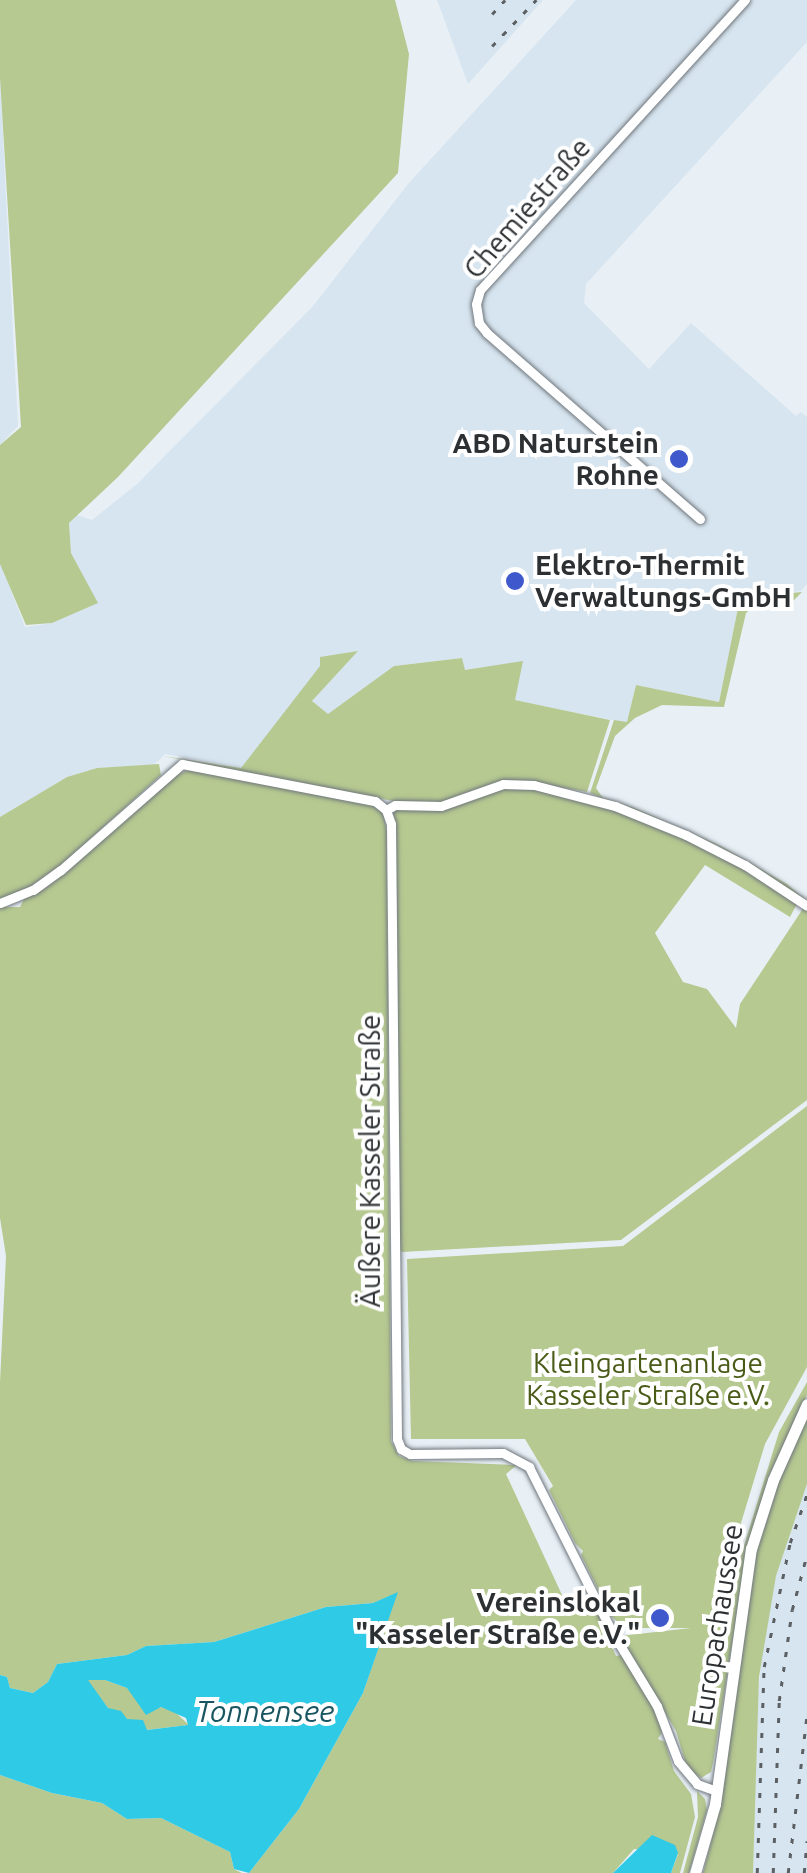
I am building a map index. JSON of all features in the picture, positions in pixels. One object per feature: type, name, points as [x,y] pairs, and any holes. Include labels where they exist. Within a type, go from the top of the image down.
[{"type":"main road","name":"Europachaussee","points":[[698,1869],[716,1792],[746,1572],[772,1480],[807,1404]]},
{"type":"street","name":"Chemiestraße","points":[[700,519],[487,333],[476,304],[491,278],[746,0]]},
{"type":"street","points":[[0,903],[34,890],[61,870],[182,764],[375,801],[386,810],[395,805],[441,806],[504,784],[534,785],[615,806],[686,835],[745,865],[807,906]]},
{"type":"street","name":"Äußere Kasseler Straße","points":[[386,810],[391,824],[396,1439],[401,1450],[410,1454],[502,1453],[529,1467],[612,1632],[656,1706],[678,1762],[696,1784],[716,1792]]},
{"type":"shaded area","points":[[437,0],[543,0],[468,84]]},
{"type":"shaded area","points":[[576,0],[807,0],[807,42],[586,284],[584,303],[649,369],[691,323],[796,416],[801,412],[807,417],[807,584],[801,591],[740,598],[719,702],[636,685],[627,723],[514,700],[464,670],[462,658],[394,666],[328,715],[312,701],[356,653],[241,768],[165,754],[154,765],[97,768],[67,777],[0,817],[0,562],[25,627],[52,623],[97,603],[71,553],[69,523],[77,515],[92,520],[137,484],[313,306],[408,184]]},
{"type":"shaded area","points":[[0,78],[18,426],[0,445]]},
{"type":"shaded area","points":[[807,1484],[807,1873],[753,1873],[756,1715],[763,1644],[776,1576]]},
{"type":"green space","points":[[0,0],[395,0],[409,54],[398,173],[118,477],[69,523],[71,553],[98,603],[52,623],[26,625],[0,564],[0,445],[21,427],[0,78]]},
{"type":"green space","points":[[802,592],[793,601],[760,602],[746,613],[724,707],[662,705],[635,718],[615,736],[596,788],[603,798],[719,845],[787,884],[807,901],[717,845],[590,793],[614,720],[627,722],[636,685],[719,702],[740,598]]},
{"type":"green space","points":[[358,651],[312,701],[328,714],[394,666],[462,658],[465,670],[523,661],[515,700],[610,720],[587,792],[525,781],[446,802],[398,802],[163,756],[241,768],[320,666],[320,657]]},
{"type":"green space","points":[[159,764],[161,775],[58,868],[25,890],[0,900],[0,817],[67,777],[97,768]]},
{"type":"green space","points":[[191,769],[366,803],[383,811],[387,834],[391,1441],[399,1456],[413,1461],[517,1465],[506,1474],[569,1610],[598,1613],[616,1656],[622,1655],[643,1688],[664,1729],[658,1739],[665,1742],[674,1771],[691,1794],[695,1817],[680,1873],[671,1873],[678,1854],[634,1849],[613,1873],[249,1873],[299,1809],[363,1693],[397,1593],[373,1603],[326,1607],[214,1642],[146,1646],[127,1655],[57,1664],[48,1682],[33,1693],[10,1688],[7,1677],[0,1675],[0,1382],[6,1256],[0,1218],[0,907],[20,907],[25,897],[166,779]]},
{"type":"green space","points":[[522,786],[598,803],[712,850],[798,902],[790,917],[705,865],[655,933],[683,982],[707,989],[736,1028],[740,1004],[804,907],[807,910],[807,1100],[621,1240],[402,1252],[397,1246],[394,813],[396,809],[427,810],[493,789]]},
{"type":"green space","name":"Kleingartenanlage Kasseler Straße e.V.","points":[[807,1106],[807,1367],[765,1444],[731,1556],[724,1622],[729,1622],[740,1559],[779,1432],[807,1382],[807,1395],[768,1478],[748,1544],[713,1763],[711,1772],[701,1778],[687,1768],[676,1731],[620,1636],[691,1628],[624,1628],[611,1616],[581,1555],[583,1551],[575,1543],[549,1490],[553,1486],[525,1439],[411,1439],[407,1259],[623,1246]]},
{"type":"green space","points":[[807,1413],[807,1484],[776,1576],[759,1677],[753,1873],[703,1873],[721,1803],[751,1567],[776,1481]]},
{"type":"green space","points":[[86,1680],[105,1680],[127,1688],[152,1711],[161,1707],[174,1711],[189,1725],[146,1730],[108,1708]]},
{"type":"green space","points":[[0,1775],[52,1793],[102,1803],[127,1819],[161,1818],[230,1852],[234,1869],[242,1873],[0,1873]]},
{"type":"green space","points":[[697,1791],[705,1799],[707,1810],[689,1873],[683,1873],[698,1817]]},
{"type":"water","name":"Tonnensee","points":[[398,1592],[363,1693],[299,1809],[249,1873],[234,1869],[230,1852],[161,1818],[127,1819],[102,1803],[52,1793],[0,1775],[0,1675],[7,1677],[10,1688],[33,1693],[48,1682],[57,1664],[127,1655],[146,1646],[214,1642],[326,1607],[373,1603]],"holes":[[[88,1680],[105,1680],[127,1688],[146,1715],[161,1707],[186,1718],[188,1725],[147,1730],[143,1720],[127,1719],[121,1711],[108,1708]]]},
{"type":"water","points":[[652,1835],[675,1845],[678,1853],[671,1873],[613,1873]]},
{"type":"railway","points":[[492,14],[505,0]]},
{"type":"railway","points":[[492,46],[536,0]]},
{"type":"railway","points":[[757,1873],[764,1667],[790,1543],[807,1494]]},
{"type":"railway","points":[[773,1873],[779,1701],[792,1610],[807,1554]]},
{"type":"railway","points":[[788,1873],[807,1713]]},
{"type":"railway","points":[[804,1873],[807,1841]]},
{"type":"place","name":"ABD Naturstein Rohne","points":[[679,459]]},
{"type":"place","name":"Elektro-Thermit Verwaltungs-GmbH","points":[[515,581]]},
{"type":"place","name":"Vereinslokal \"Kasseler Straße e.V.\"","points":[[660,1618]]}]
